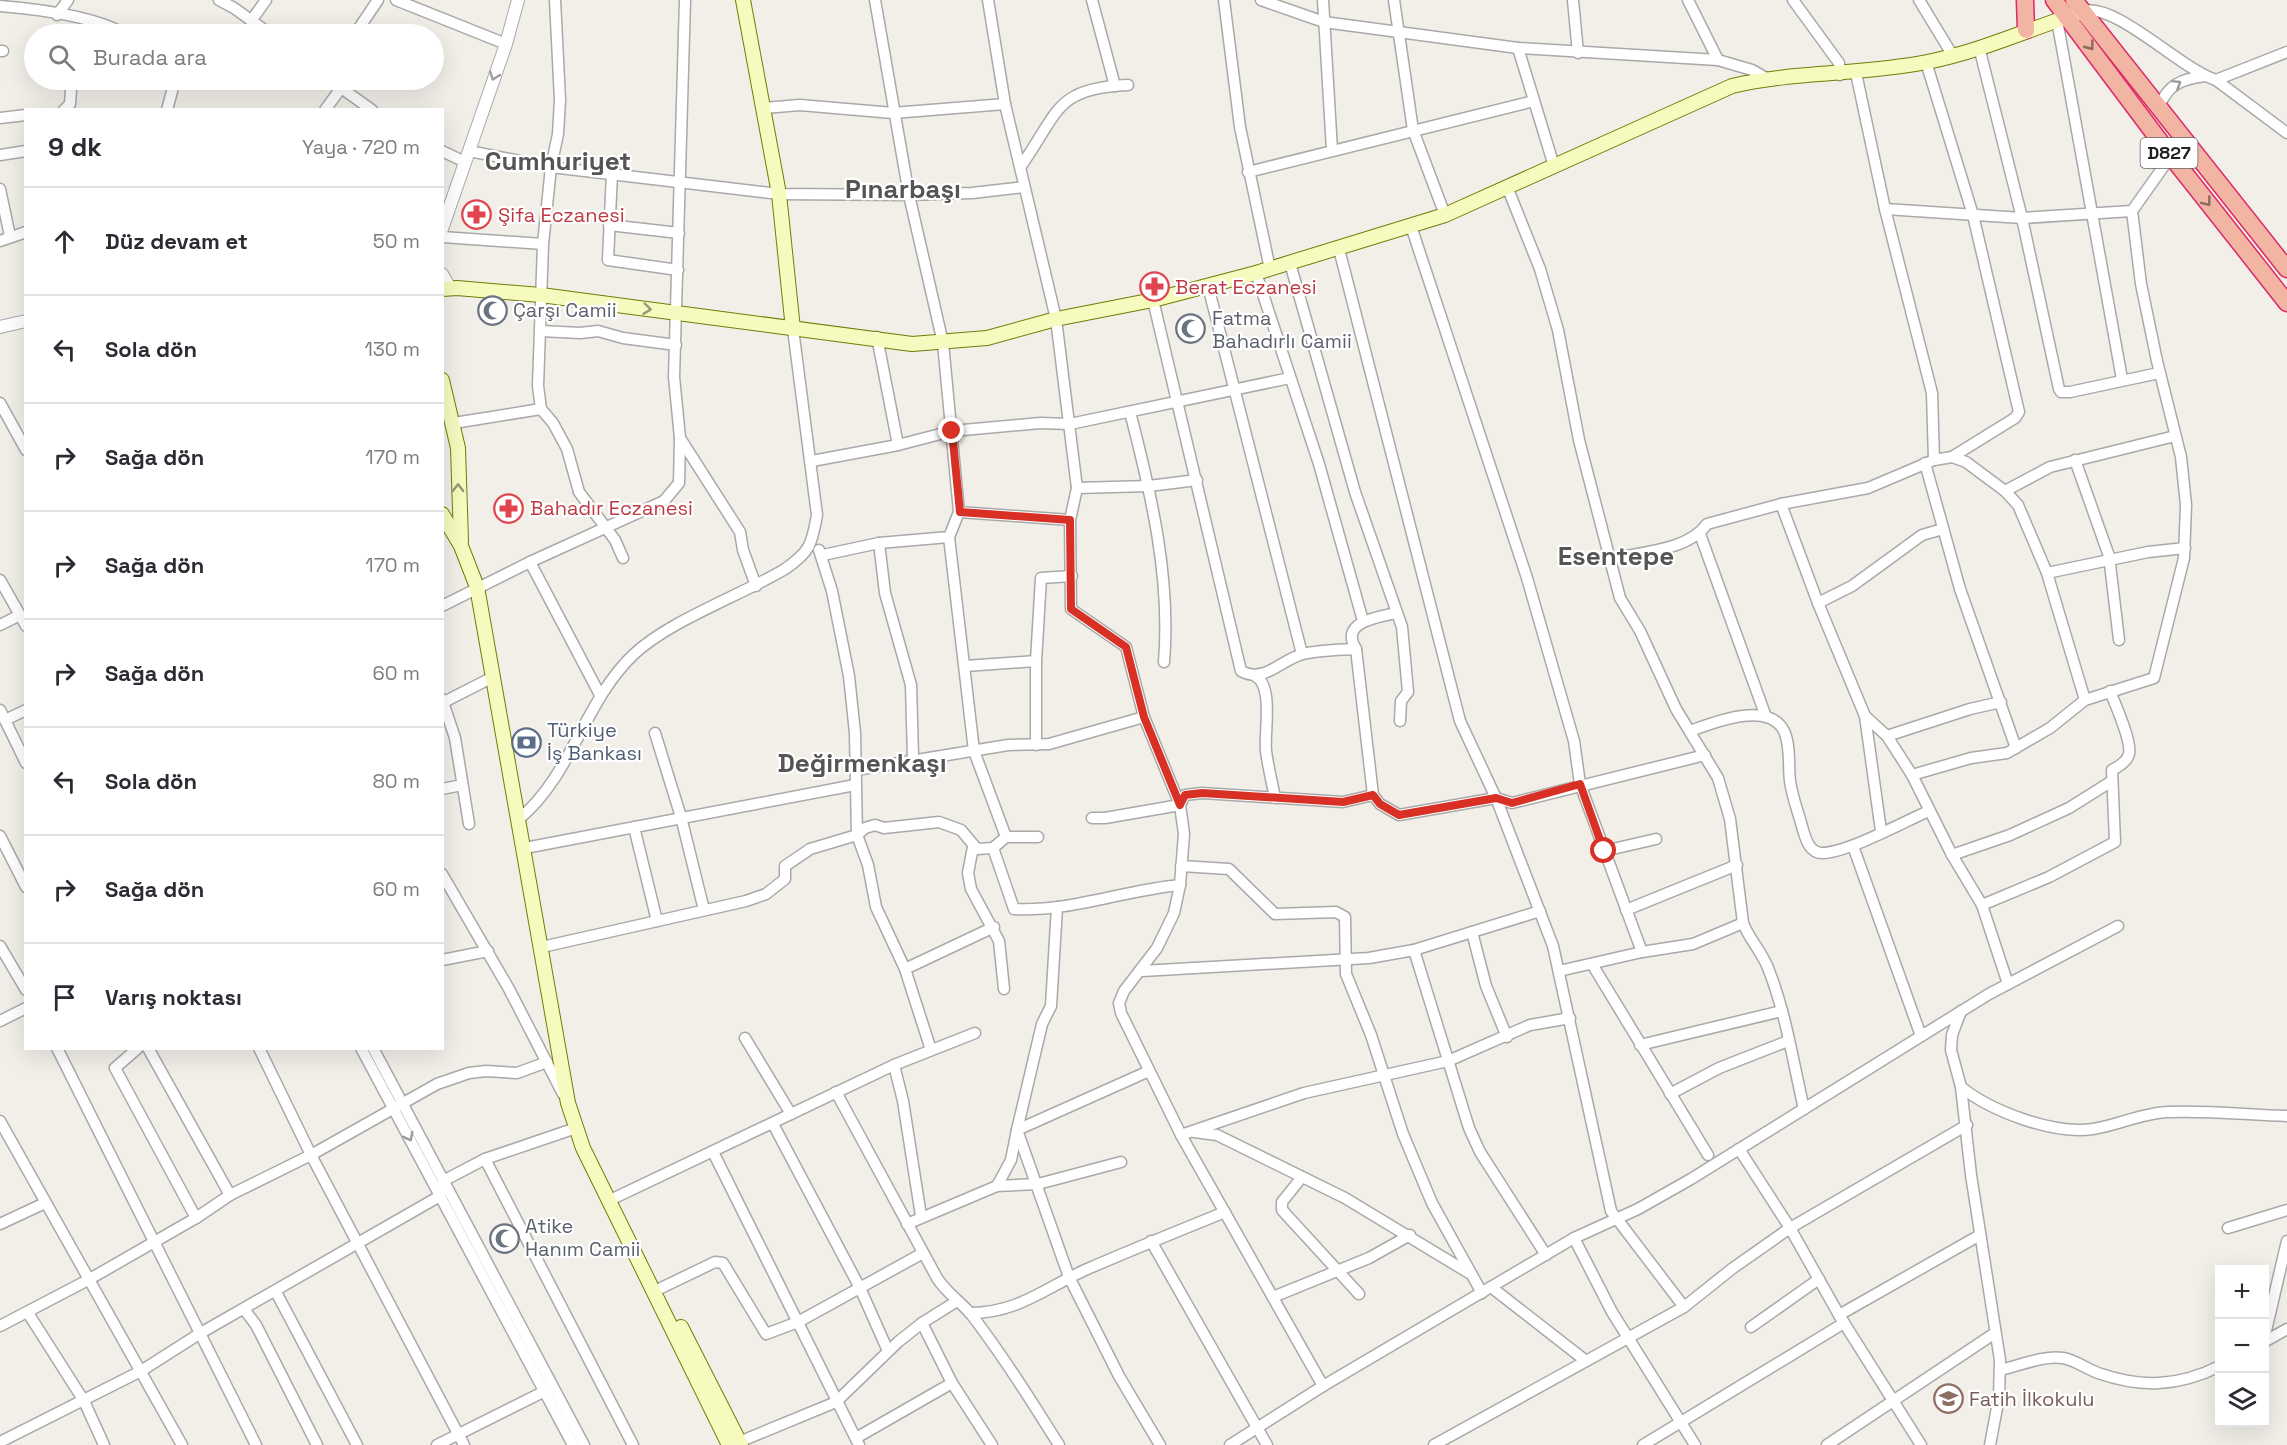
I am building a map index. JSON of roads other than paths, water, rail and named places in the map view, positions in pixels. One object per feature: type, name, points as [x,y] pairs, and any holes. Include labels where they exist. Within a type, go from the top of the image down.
[{"type":"highway","points":[[2025,0],[2026,30]]},
{"type":"highway","name":"D827","points":[[2054,0],[2071,12],[2159,107],[2287,269]]},
{"type":"highway","name":"D827","points":[[2071,12],[2171,156],[2287,303]]},
{"type":"main road","points":[[743,0],[779,194],[793,329]]},
{"type":"main road","points":[[446,289],[541,296],[793,329],[877,337],[912,344],[987,338],[1056,319],[1153,300],[1208,286],[1339,249],[1445,215],[1508,189],[1706,95],[1766,78],[1840,75],[1953,56],[2071,12]]},
{"type":"main road","points":[[444,387],[458,448],[461,546]]},
{"type":"main road","points":[[444,519],[461,546],[477,587],[491,678],[525,848],[568,1103],[583,1148],[662,1288],[736,1444]]},
{"type":"main road","points":[[568,1103],[612,1199],[736,1444]]},
{"type":"street","points":[[57,15],[68,0]]},
{"type":"street","points":[[219,0],[255,24]]},
{"type":"street","points":[[251,21],[266,0]]},
{"type":"street","points":[[362,24],[378,0]]},
{"type":"street","points":[[396,0],[506,44]]},
{"type":"street","points":[[444,223],[506,44],[518,0]]},
{"type":"street","points":[[555,0],[560,100],[558,134],[543,244],[538,386],[541,409],[553,423],[567,449],[579,492],[606,529],[623,558]]},
{"type":"street","points":[[444,605],[477,587],[664,501],[679,483],[680,438],[674,377],[678,313],[679,182],[682,165],[681,74],[687,0],[685,0]]},
{"type":"street","points":[[875,0],[909,195],[943,343],[960,512],[949,537],[974,751],[1006,837]]},
{"type":"street","points":[[988,0],[1005,104],[1056,319],[1077,488],[1070,520],[1071,609],[1126,647],[1144,717],[1180,805],[1184,834],[1180,885],[1174,913],[1157,948],[1119,1002],[1121,1013],[1149,1071],[1186,1133],[1225,1212],[1323,1386]]},
{"type":"street","points":[[1092,0],[1115,86]]},
{"type":"street","points":[[1224,0],[1248,172],[1270,269]]},
{"type":"street","points":[[1261,0],[1324,22],[1400,30],[1518,48],[1718,60],[1752,70],[1766,78]]},
{"type":"street","points":[[1323,0],[1332,150]]},
{"type":"street","points":[[1394,0],[1413,130],[1445,215]]},
{"type":"street","points":[[1572,0],[1578,53]]},
{"type":"street","points":[[1688,0],[1718,60]]},
{"type":"street","points":[[1793,0],[1839,63],[1840,75]]},
{"type":"street","points":[[1919,0],[1953,56]]},
{"type":"street","points":[[0,6],[106,24]]},
{"type":"street","points":[[2122,380],[2093,214],[2071,12],[2105,12],[2210,78],[2287,133]]},
{"type":"street","points":[[1979,47],[2022,218],[2059,389],[2061,392],[2070,392],[2160,373]]},
{"type":"street","points":[[1518,48],[1554,166]]},
{"type":"street","points":[[2159,107],[2166,92],[2178,82],[2210,78],[2287,52]]},
{"type":"street","points":[[1610,560],[1672,546],[1700,534],[1707,524],[1781,504],[1868,488],[1930,461],[1952,457],[2015,418],[2019,412],[1973,215],[1926,62]]},
{"type":"street","points":[[1856,73],[1885,209],[1932,393],[1930,461],[1943,529],[1960,589],[2016,748]]},
{"type":"street","points":[[1021,166],[1065,102],[1088,88],[1128,85]]},
{"type":"street","points":[[66,108],[70,104],[70,90]]},
{"type":"street","points":[[168,108],[172,90]]},
{"type":"street","points":[[327,108],[340,90]]},
{"type":"street","points":[[344,90],[369,108]]},
{"type":"street","points":[[1248,172],[1534,101]]},
{"type":"street","points":[[764,108],[800,105],[893,113],[1005,104]]},
{"type":"street","points":[[0,118],[24,115]]},
{"type":"street","points":[[0,155],[24,151]]},
{"type":"street","points":[[444,151],[467,157],[779,194],[909,195],[972,193],[1024,187]]},
{"type":"street","points":[[1912,776],[1971,758],[2007,753],[2050,728],[2085,700],[2154,678],[2186,548],[2186,505],[2175,436],[2141,284],[2132,211],[2171,156]]},
{"type":"street","points":[[612,173],[608,260],[678,270]]},
{"type":"street","points":[[0,189],[5,239],[24,233]]},
{"type":"street","points":[[1508,189],[1540,269],[1558,330],[1579,440],[1620,598],[1690,731],[1718,778],[1730,819],[1743,923],[1767,966],[1782,1011],[1804,1108]]},
{"type":"street","points":[[1885,209],[2022,218],[2132,211]]},
{"type":"street","points":[[609,225],[679,233]]},
{"type":"street","points":[[1411,226],[1527,578],[1574,741],[1580,784],[1642,952]]},
{"type":"street","points":[[444,237],[543,244]]},
{"type":"street","points":[[1339,249],[1460,721],[1496,798],[1540,911],[1559,971],[1607,1200],[1615,1220],[1684,1307]]},
{"type":"street","points":[[1290,263],[1354,492],[1385,573],[1402,627],[1408,692],[1401,701],[1400,721]]},
{"type":"street","points":[[1256,273],[1319,464],[1363,621]]},
{"type":"street","points":[[1208,286],[1302,654]]},
{"type":"street","points":[[1153,300],[1176,403],[1197,480],[1238,665],[1241,671],[1261,678],[1265,689],[1266,751],[1275,798]]},
{"type":"street","points":[[0,327],[24,321]]},
{"type":"street","points":[[519,819],[538,804],[565,763],[600,695],[633,655],[656,638],[756,586],[801,558],[812,544],[817,515],[812,461],[793,329]]},
{"type":"street","points":[[541,331],[580,333],[598,331],[623,338],[676,345]]},
{"type":"street","points":[[877,337],[898,446]]},
{"type":"street","points":[[812,461],[898,446],[952,431],[1040,423],[1070,424],[1290,378]]},
{"type":"street","points":[[0,403],[24,446]]},
{"type":"street","points":[[454,423],[541,409]]},
{"type":"street","points":[[1130,412],[1149,486],[1166,605],[1164,662]]},
{"type":"street","points":[[2005,491],[2050,467],[2175,436]]},
{"type":"street","points":[[680,438],[740,532],[743,550],[756,586]]},
{"type":"street","points":[[1952,457],[1966,462],[2005,491],[2018,505],[2047,573],[2085,700]]},
{"type":"street","points":[[2075,460],[2107,548],[2119,640]]},
{"type":"street","points":[[1077,488],[1149,486],[1197,480]]},
{"type":"street","points":[[1781,504],[1818,603],[1865,716],[1881,831]]},
{"type":"street","points":[[960,512],[1070,520]]},
{"type":"street","points":[[1818,603],[1852,586],[1922,535],[1943,529]]},
{"type":"street","points":[[1700,534],[1766,717]]},
{"type":"street","points":[[823,555],[879,543],[949,537]]},
{"type":"street","points":[[879,543],[885,593],[911,685],[913,758],[910,763]]},
{"type":"street","points":[[812,544],[823,555],[849,676],[856,771],[857,835],[868,865],[876,907],[905,969],[931,1050]]},
{"type":"street","points":[[2047,573],[2148,552],[2186,548]]},
{"type":"street","points":[[530,562],[600,695]]},
{"type":"street","points":[[1036,745],[1036,661],[1041,578],[1072,576]]},
{"type":"street","points":[[0,580],[24,622]]},
{"type":"street","points":[[1396,613],[1363,621],[1352,632],[1351,641],[1356,649],[1373,795],[1380,804],[1399,815],[1496,798],[1512,803],[1580,784],[1667,767],[1705,755]]},
{"type":"street","points":[[0,625],[20,615]]},
{"type":"street","points":[[1255,676],[1302,654],[1356,649]]},
{"type":"street","points":[[965,666],[1036,661]]},
{"type":"street","points":[[444,700],[491,678]]},
{"type":"street","points":[[1982,905],[2049,877],[2115,842],[2112,771],[2123,763],[2129,754],[2127,740],[2110,691]]},
{"type":"street","points":[[1887,736],[1970,709],[2001,702]]},
{"type":"street","points":[[444,703],[455,738],[469,824]]},
{"type":"street","points":[[24,710],[2,715],[24,759]]},
{"type":"street","points":[[1690,731],[1726,718],[1746,716],[1766,717],[1784,730],[1790,783],[1806,841],[1812,849],[1821,853],[1853,846],[1881,831],[1929,811]]},
{"type":"street","points":[[1865,716],[1887,736],[1912,776],[1952,855],[1982,905],[2008,984]]},
{"type":"street","points":[[856,771],[1008,745],[1061,742],[1144,717]]},
{"type":"street","points":[[655,733],[681,817],[704,910]]},
{"type":"street","points":[[1952,855],[2010,835],[2069,808],[2112,782]]},
{"type":"street","points":[[444,789],[462,785]]},
{"type":"street","points":[[525,848],[855,785]]},
{"type":"street","points":[[1180,805],[1185,795],[1202,793],[1343,802],[1373,795]]},
{"type":"street","points":[[1092,818],[1106,818],[1180,805]]},
{"type":"street","points":[[542,947],[766,894],[785,879],[784,866],[821,844],[857,835],[865,828],[875,825],[884,828],[939,822],[961,830],[973,847],[968,873],[971,889],[994,927],[999,941],[1004,989]]},
{"type":"street","points":[[634,827],[657,921]]},
{"type":"street","points":[[0,836],[24,883]]},
{"type":"street","points":[[973,847],[993,848],[1006,837],[1038,837]]},
{"type":"street","points":[[1604,851],[1656,839]]},
{"type":"street","points":[[1853,846],[1921,1036]]},
{"type":"street","points":[[993,848],[1014,909],[1075,906],[1146,888],[1180,885]]},
{"type":"street","points":[[1626,910],[1737,865]]},
{"type":"street","points":[[1181,866],[1229,869],[1275,914],[1341,913],[1347,924],[1346,974],[1355,991],[1385,1074],[1403,1134],[1432,1203],[1471,1274]]},
{"type":"street","points":[[444,876],[488,951],[568,1103]]},
{"type":"street","points":[[997,1186],[1011,1160],[1042,1024],[1051,1006],[1057,907]]},
{"type":"street","points":[[1142,971],[1368,958],[1414,950],[1540,911]]},
{"type":"street","points":[[1559,971],[1642,952],[1693,944],[1743,923]]},
{"type":"street","points":[[1230,1445],[1323,1386],[1574,1238],[1638,1209],[1961,1011],[2118,926]]},
{"type":"street","points":[[905,969],[994,927]]},
{"type":"street","points":[[1472,932],[1486,987],[1507,1036]]},
{"type":"street","points":[[0,946],[24,987]]},
{"type":"street","points":[[1414,950],[1469,1128],[1480,1152],[1546,1255]]},
{"type":"street","points":[[444,960],[488,951]]},
{"type":"street","points":[[1592,964],[1708,1155]]},
{"type":"street","points":[[0,1021],[24,1009]]},
{"type":"street","points":[[1640,1045],[1660,1038],[1782,1011]]},
{"type":"street","points":[[1961,1011],[1952,1035],[1951,1050],[1961,1087],[2000,1370],[1999,1397],[1990,1445]]},
{"type":"street","points":[[1186,1133],[1304,1093],[1448,1061],[1530,1025],[1570,1018]]},
{"type":"street","points":[[612,1199],[894,1065],[975,1033]]},
{"type":"street","points":[[745,1038],[791,1114]]},
{"type":"street","points":[[1670,1094],[1719,1068],[1788,1041]]},
{"type":"street","points":[[58,1050],[256,1445]]},
{"type":"street","points":[[136,1050],[115,1068],[196,1218]]},
{"type":"street","points":[[149,1050],[230,1195]]},
{"type":"street","points":[[260,1050],[311,1155],[360,1244],[464,1445]]},
{"type":"street","points":[[363,1050],[443,1181],[584,1445]]},
{"type":"street","points":[[374,1050],[440,1196],[573,1445]]},
{"type":"street","points":[[0,1326],[88,1281],[196,1218],[230,1195],[311,1155],[437,1084],[469,1073],[486,1071],[517,1073],[547,1062]]},
{"type":"street","points":[[894,1065],[903,1101],[921,1216]]},
{"type":"street","points":[[1017,1130],[1149,1071]]},
{"type":"street","points":[[1961,1087],[1975,1098],[1989,1104],[2051,1128],[2071,1131],[2169,1112],[2287,1116]]},
{"type":"street","points":[[836,1092],[945,1290],[970,1313],[1019,1379],[1059,1445]]},
{"type":"street","points":[[0,1121],[182,1445]]},
{"type":"street","points":[[773,1124],[860,1287],[888,1351]]},
{"type":"street","points":[[1434,1445],[1684,1307],[1733,1268],[1790,1228],[1966,1125]]},
{"type":"street","points":[[443,1181],[485,1159],[576,1128]]},
{"type":"street","points":[[1017,1130],[1038,1184],[1069,1278],[1119,1376],[1160,1445]]},
{"type":"street","points":[[1186,1133],[1217,1135],[1302,1177],[1410,1235],[1471,1274],[1486,1290],[1586,1361]]},
{"type":"street","points":[[1739,1149],[1790,1228],[1841,1319],[1921,1445]]},
{"type":"street","points":[[713,1152],[857,1442],[952,1383]]},
{"type":"street","points":[[485,1159],[633,1445]]},
{"type":"street","points":[[908,1224],[921,1216],[997,1186],[1038,1184],[1121,1162]]},
{"type":"street","points":[[1302,1177],[1282,1202],[1282,1210],[1359,1294]]},
{"type":"street","points":[[0,1441],[141,1371],[199,1334],[360,1244],[440,1196],[443,1181]]},
{"type":"street","points":[[0,1224],[45,1203]]},
{"type":"street","points":[[2228,1228],[2287,1210]]},
{"type":"street","points":[[970,1313],[992,1313],[1014,1307],[1069,1278],[1151,1241],[1225,1212]]},
{"type":"street","points":[[1273,1297],[1369,1258],[1410,1235]]},
{"type":"street","points":[[1643,1445],[1682,1423],[1841,1319],[1980,1235]]},
{"type":"street","points":[[1574,1238],[1628,1338],[1695,1445]]},
{"type":"street","points":[[1151,1241],[1267,1445]]},
{"type":"street","points":[[2269,1323],[2287,1241]]},
{"type":"street","points":[[662,1288],[715,1262],[723,1263],[766,1334],[798,1323],[923,1253]]},
{"type":"street","points":[[1751,1328],[1819,1279]]},
{"type":"street","points":[[276,1292],[357,1445]]},
{"type":"street","points":[[736,1444],[836,1402],[888,1351],[922,1323],[957,1300]]},
{"type":"street","points":[[244,1310],[256,1325],[317,1445]]},
{"type":"street","points":[[27,1313],[84,1401],[104,1445]]},
{"type":"street","points":[[922,1323],[952,1383],[992,1445]]},
{"type":"street","points":[[2269,1339],[2287,1329]]},
{"type":"street","points":[[1827,1445],[1995,1333]]},
{"type":"street","points":[[2000,1370],[2046,1358],[2064,1358],[2098,1372],[2143,1384],[2198,1377],[2215,1368]]},
{"type":"street","points":[[437,1445],[545,1391]]},
{"type":"place","name":"Şifa Eczanesi","points":[[477,215]]},
{"type":"place","name":"Berat Eczanesi","points":[[1154,287]]},
{"type":"place","name":"Çarşı Camii","points":[[492,310]]},
{"type":"place","name":"Fatma Bahadırlı Camii","points":[[1191,329]]},
{"type":"place","name":"Bahadır Eczanesi","points":[[509,508]]},
{"type":"place","name":"Türkiye İş Bankası","points":[[526,742]]},
{"type":"place","name":"Atike Hanım Camii","points":[[504,1238]]},
{"type":"place","name":"Fatih İlkokulu","points":[[1948,1399]]},
{"type":"district","name":"Cumhuriyet","points":[[558,161]]},
{"type":"district","name":"Pınarbaşı","points":[[903,189]]},
{"type":"district","name":"Esentepe","points":[[1616,556]]},
{"type":"district","name":"Değirmenkaşı","points":[[862,763]]}]
